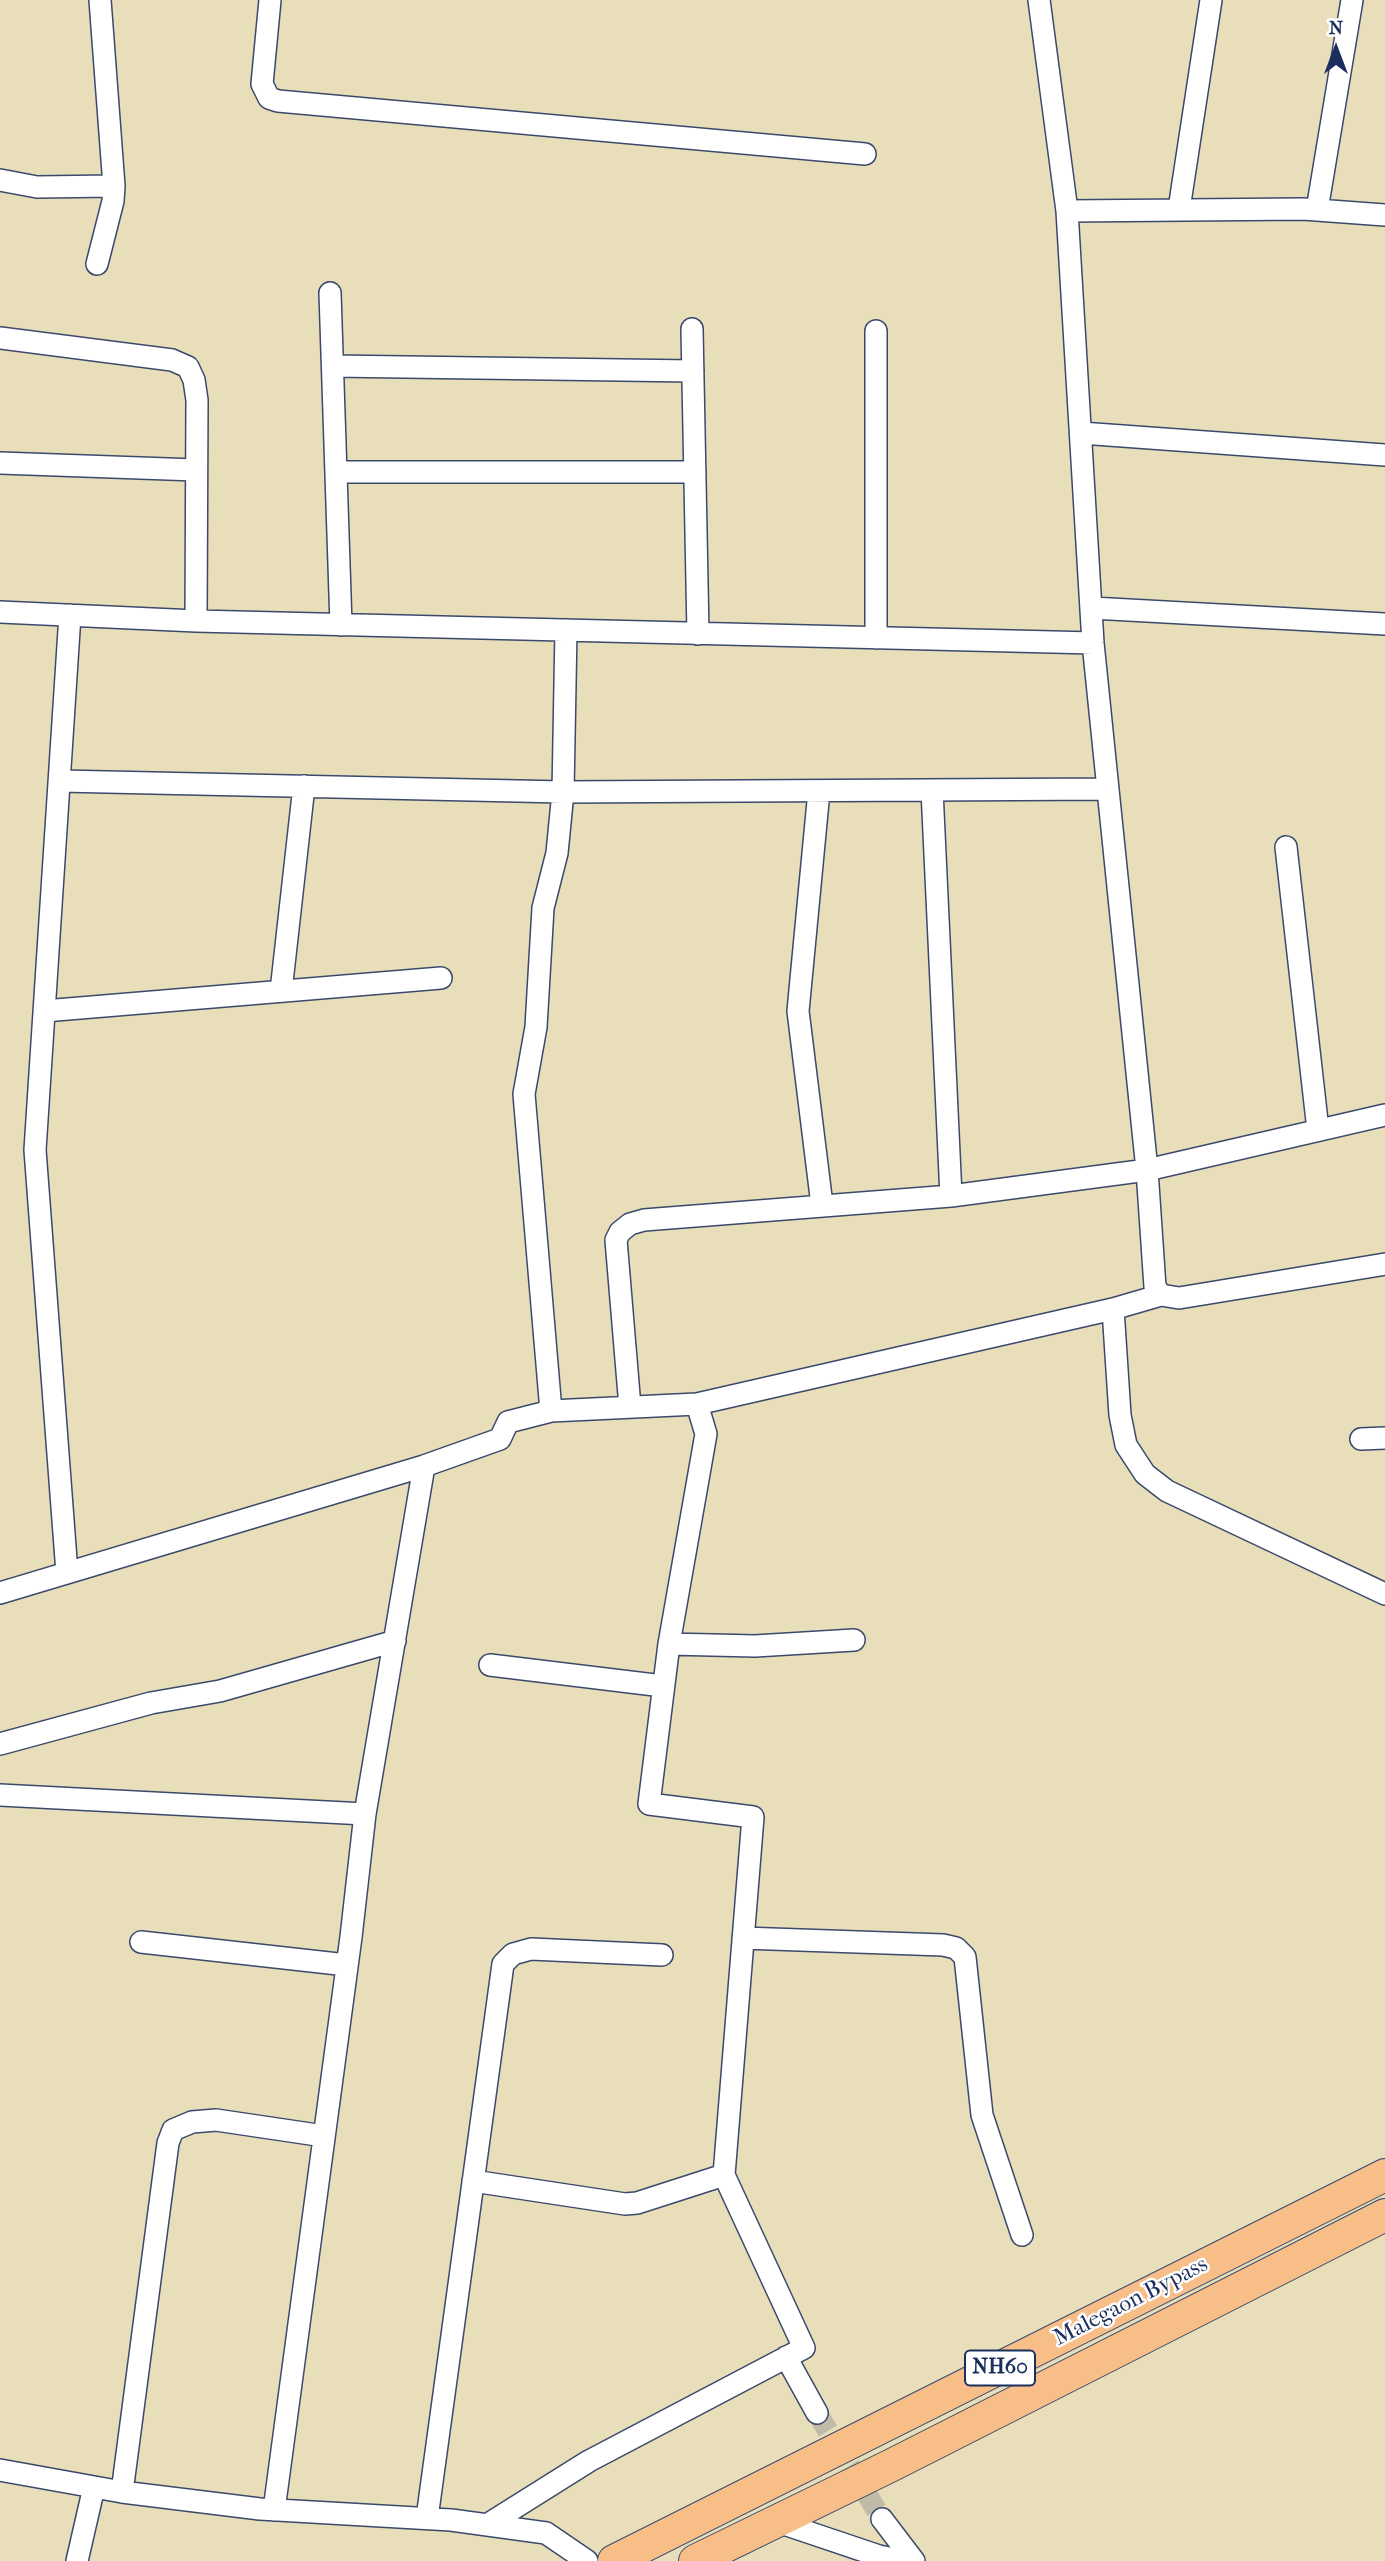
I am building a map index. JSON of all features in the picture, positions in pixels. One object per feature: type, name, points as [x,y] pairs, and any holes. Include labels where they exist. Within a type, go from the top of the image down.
[{"type":"highway","name":"Malegaon Bypass","points":[[614,2561],[1385,2175]]},
{"type":"highway","name":"Malegaon Bypass","points":[[695,2561],[890,2466],[1385,2215]]},
{"type":"street","points":[[97,264],[113,201],[114,186],[100,0]]},
{"type":"street","points":[[270,0],[262,84],[269,97],[278,101],[865,154]]},
{"type":"street","points":[[1039,0],[1067,211],[1093,643],[1147,1170],[1155,1287],[1161,1295]]},
{"type":"street","points":[[1179,209],[1211,0]]},
{"type":"street","points":[[1317,210],[1352,0]]},
{"type":"street","points":[[0,180],[37,187],[114,186]]},
{"type":"street","points":[[1067,211],[1317,210],[1385,215]]},
{"type":"street","points":[[330,293],[341,625]]},
{"type":"street","points":[[692,329],[698,634]]},
{"type":"street","points":[[876,331],[876,638]]},
{"type":"street","points":[[0,338],[172,360],[188,367],[194,380],[197,400],[196,621]]},
{"type":"street","points":[[333,366],[693,371]]},
{"type":"street","points":[[1081,433],[1385,455]]},
{"type":"street","points":[[0,463],[196,470]]},
{"type":"street","points":[[336,472],[695,472]]},
{"type":"street","points":[[1092,608],[1385,624]]},
{"type":"street","points":[[0,612],[196,621],[1093,643]]},
{"type":"street","points":[[67,1573],[36,1184],[36,1121],[61,781],[70,615]]},
{"type":"street","points":[[551,1411],[523,1094],[537,1027],[543,908],[557,853],[563,792],[566,630]]},
{"type":"street","points":[[61,781],[563,792],[1107,789]]},
{"type":"street","points":[[281,991],[304,786]]},
{"type":"street","points":[[932,790],[951,1196]]},
{"type":"street","points":[[819,791],[798,1011],[822,1206]]},
{"type":"street","points":[[1286,847],[1318,1130]]},
{"type":"street","points":[[44,1011],[441,978]]},
{"type":"street","points":[[630,1407],[616,1240],[620,1232],[630,1224],[644,1220],[951,1196],[1147,1170],[1385,1115]]},
{"type":"street","points":[[0,1593],[424,1466],[500,1439],[508,1422],[551,1411],[697,1404],[1113,1309],[1161,1295],[1179,1298],[1385,1264]]},
{"type":"street","points":[[1113,1309],[1120,1415],[1126,1445],[1145,1474],[1167,1491],[1385,1594]]},
{"type":"street","points":[[487,2525],[589,2460],[804,2348],[724,2175],[753,1817],[649,1804],[668,1644],[706,1434],[697,1404]]},
{"type":"street","points":[[1361,1439],[1385,1438]]},
{"type":"street","points":[[274,2510],[365,1814],[424,1466]]},
{"type":"street","points":[[668,1644],[771,1646],[854,1640]]},
{"type":"street","points":[[0,1744],[151,1703],[220,1691],[395,1641]]},
{"type":"street","points":[[490,1665],[663,1686]]},
{"type":"street","points":[[0,1794],[365,1814]]},
{"type":"street","points":[[743,1937],[943,1945],[956,1948],[965,1957],[982,2115],[1022,2235]]},
{"type":"street","points":[[141,1942],[347,1965]]},
{"type":"street","points":[[427,2518],[503,1964],[513,1954],[531,1950],[662,1955]]},
{"type":"street","points":[[122,2492],[168,2143],[173,2130],[192,2122],[216,2120],[324,2136]]},
{"type":"street","points":[[473,2180],[625,2204],[638,2203],[724,2175]]},
{"type":"street","points":[[786,2357],[817,2413]]},
{"type":"street","points":[[0,2470],[122,2492],[274,2510],[427,2518],[546,2533],[587,2561]]},
{"type":"street","points":[[77,2561],[94,2487]]},
{"type":"street","points":[[882,2519],[903,2561]]},
{"type":"street","points":[[775,2521],[879,2556],[903,2561]]},
{"type":"tunnel","points":[[817,2413],[882,2519]]}]
